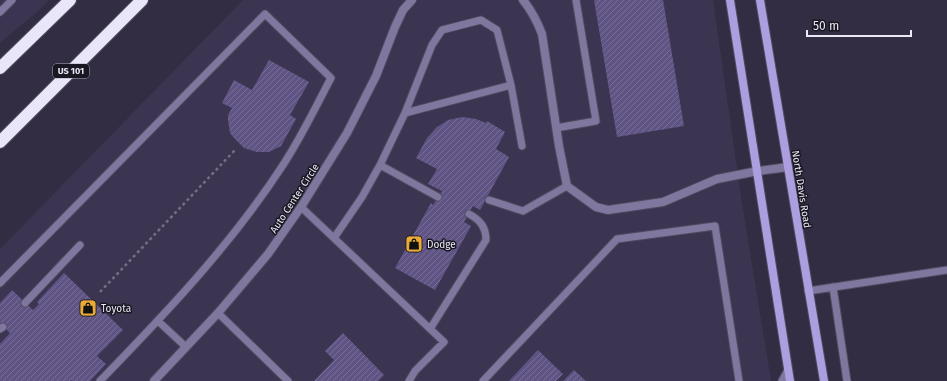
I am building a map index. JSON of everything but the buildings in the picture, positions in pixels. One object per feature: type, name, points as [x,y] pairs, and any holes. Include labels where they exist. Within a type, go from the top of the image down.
[{"type":"highway","points":[[0,68],[70,0]]},
{"type":"highway","name":"US 101","points":[[0,142],[142,0]]},
{"type":"main road","points":[[730,0],[790,381]]},
{"type":"main road","name":"North Davis Road","points":[[760,0],[824,381]]},
{"type":"street","name":"Auto Center Circle","points":[[154,381],[218,313],[268,254],[301,207],[347,133],[376,76],[403,10],[412,0]]},
{"type":"street","points":[[523,0],[531,9],[538,21],[542,34],[556,128],[567,186],[596,207],[608,210],[663,202],[717,179],[788,167]]},
{"type":"lane","points":[[0,12],[12,0]]},
{"type":"lane","points":[[556,128],[596,120],[576,0]]},
{"type":"lane","points":[[0,283],[265,14],[331,78],[281,168],[231,236],[158,321],[100,381]]},
{"type":"lane","points":[[334,238],[362,197],[380,165],[405,113],[432,45],[442,30],[481,20],[497,30],[511,85],[522,146]]},
{"type":"lane","points":[[405,113],[511,85]]},
{"type":"lane","points":[[380,165],[438,197]]},
{"type":"lane","points":[[490,200],[523,211],[567,186]]},
{"type":"lane","points":[[301,207],[444,342],[415,371],[409,381]]},
{"type":"lane","points":[[430,329],[486,240],[486,232],[482,225],[476,218],[469,214]]},
{"type":"lane","points":[[483,381],[617,239],[715,226],[739,381]]},
{"type":"lane","points":[[25,303],[80,245]]},
{"type":"lane","points":[[808,291],[947,270]]},
{"type":"lane","points":[[833,287],[847,381]]},
{"type":"lane","points":[[218,313],[288,381]]},
{"type":"lane","points":[[158,321],[186,347]]},
{"type":"lane","points":[[782,381],[788,370]]},
{"type":"path","points":[[100,292],[236,149]]},
{"type":"shaded area","points":[[0,0],[49,0],[0,43]]},
{"type":"shaded area","points":[[243,0],[713,0],[742,203],[771,381],[0,381],[0,249]]},
{"type":"place","name":"Dodge","points":[[414,244]]},
{"type":"place","name":"Toyota","points":[[88,308]]}]
